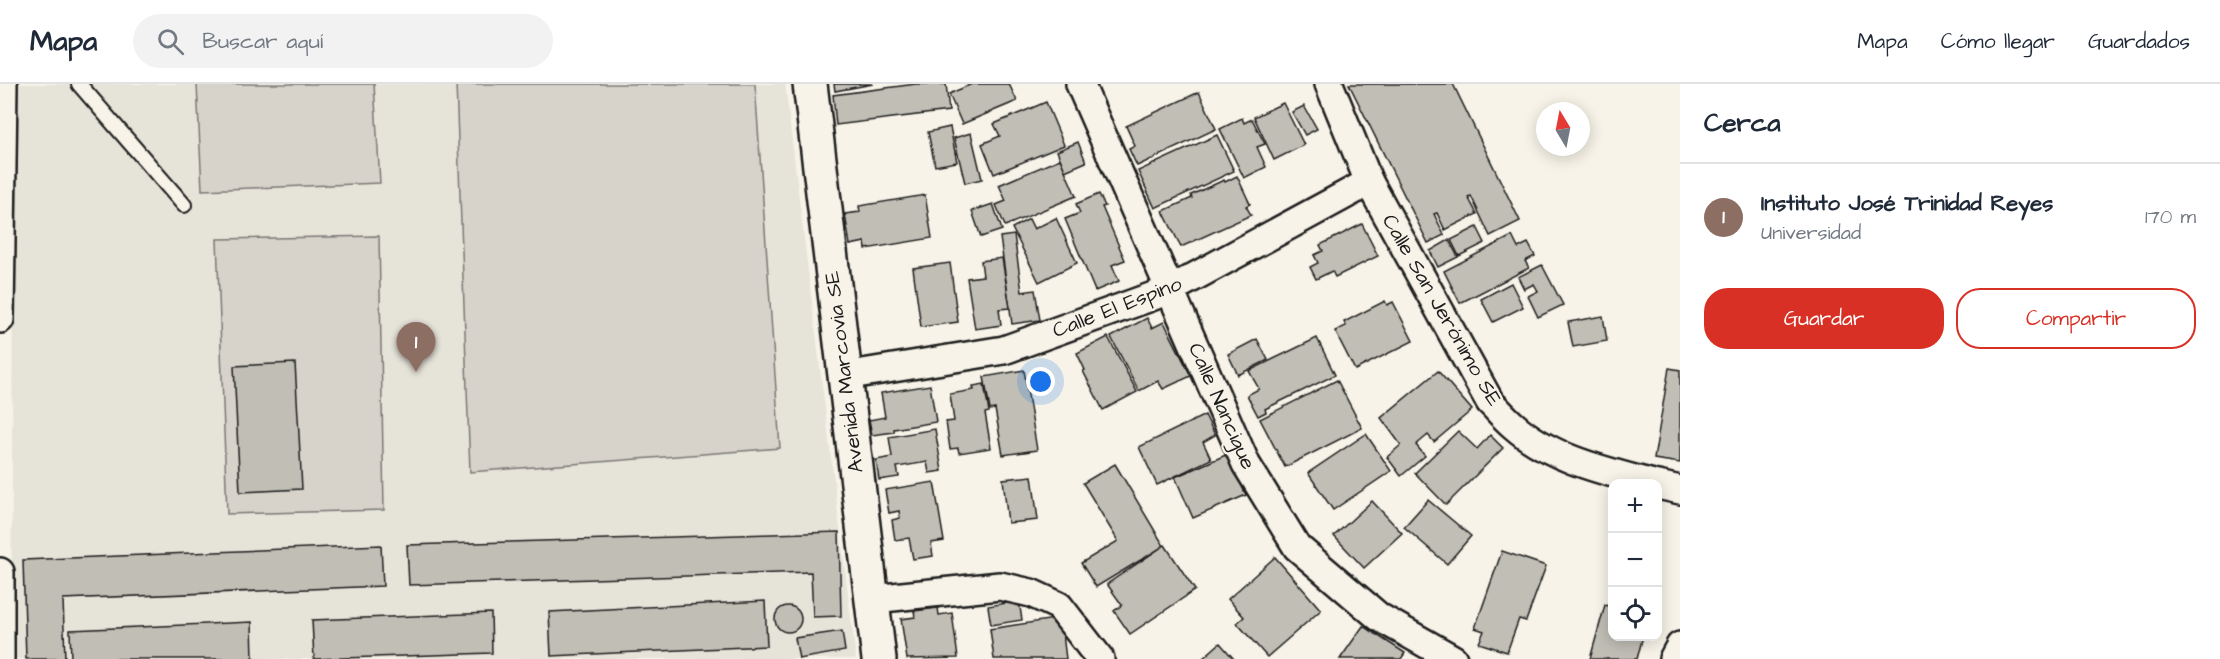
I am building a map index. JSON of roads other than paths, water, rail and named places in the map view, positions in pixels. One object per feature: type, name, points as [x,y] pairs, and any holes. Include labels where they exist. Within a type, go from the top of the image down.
[{"type":"street","points":[[0,319],[3,84]]},
{"type":"street","name":"Avenida Marcovia SE","points":[[810,84],[879,659]]},
{"type":"street","name":"Calle Nancigue","points":[[1080,84],[1246,464],[1297,548],[1379,617],[1453,659]]},
{"type":"street","name":"Calle San Jerónimo SE","points":[[1329,84],[1369,182],[1491,402],[1521,431],[1564,456],[1592,468],[1637,479]]},
{"type":"street","name":"Calle El Espino","points":[[844,376],[1004,350],[1170,290],[1369,182]]},
{"type":"street","points":[[1662,486],[1680,490]]},
{"type":"street","points":[[0,572],[0,659]]},
{"type":"street","points":[[873,599],[1000,586],[1031,593],[1059,606],[1084,647],[1100,659]]},
{"type":"street","points":[[1673,659],[1680,646]]},
{"type":"lane","points":[[79,84],[184,205]]},
{"type":"place","name":"Instituto José Trinidad Reyes","points":[[416,372]]}]
